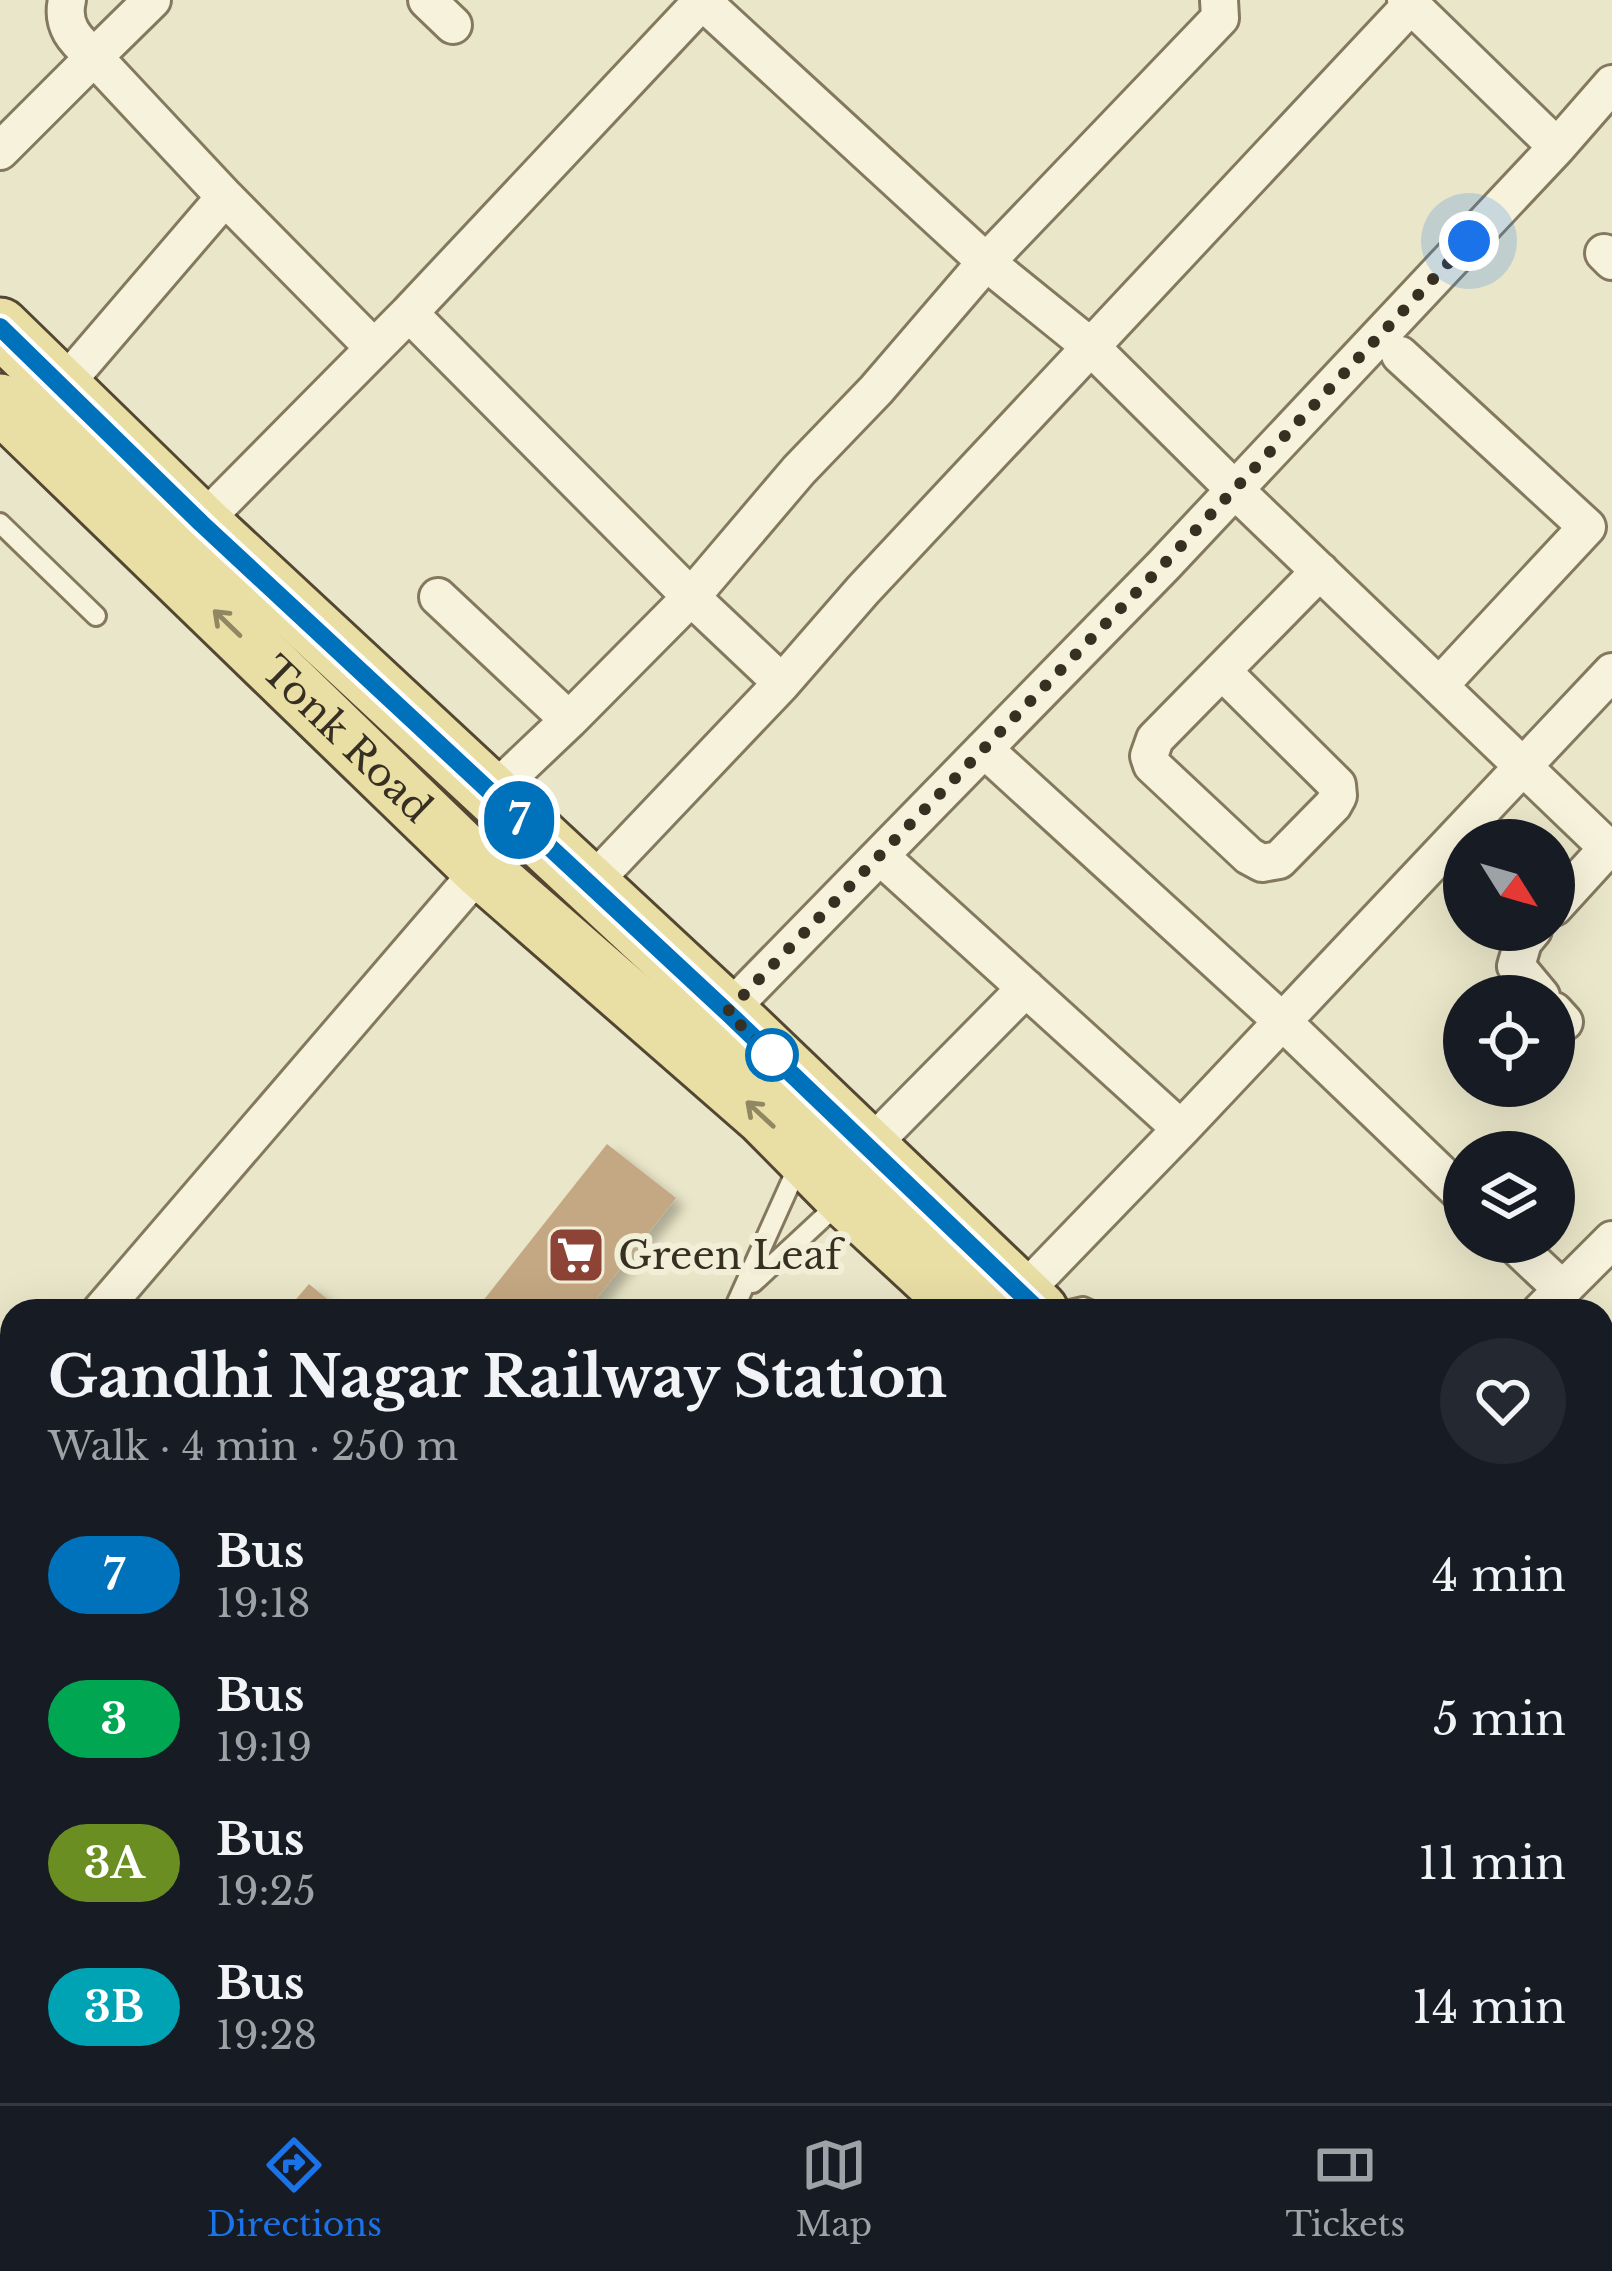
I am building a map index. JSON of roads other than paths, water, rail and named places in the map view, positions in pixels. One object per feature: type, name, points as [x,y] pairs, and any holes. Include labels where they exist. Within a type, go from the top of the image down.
[{"type":"main road","name":"Tonk Road","points":[[0,327],[201,523],[727,1012],[957,1299]]},
{"type":"main road","name":"Tonk Road","points":[[0,404],[481,869],[803,1156],[856,1173],[1022,1299]]},
{"type":"street","points":[[67,0],[64,15],[74,39],[374,349]]},
{"type":"street","points":[[0,151],[152,0]]},
{"type":"street","points":[[201,523],[409,314],[702,0],[986,262],[1091,347],[1610,850],[1575,886]]},
{"type":"street","points":[[490,794],[691,597],[986,262],[1220,18],[1219,0]]},
{"type":"street","points":[[590,885],[1409,2],[1557,147]]},
{"type":"street","points":[[727,1012],[1235,490],[1612,84]]},
{"type":"street","points":[[62,387],[225,196]]},
{"type":"street","points":[[409,314],[782,683]]},
{"type":"street","points":[[1400,355],[1587,527],[1439,686]]},
{"type":"street","points":[[1222,671],[1337,785],[1333,806],[1280,860],[1262,863],[1249,856],[1152,765],[1149,756],[1155,739],[1320,571]]},
{"type":"street","points":[[438,597],[569,720]]},
{"type":"street","points":[[1040,1299],[1181,1129],[1612,671]]},
{"type":"street","points":[[984,749],[1443,1176]]},
{"type":"street","points":[[880,856],[1181,1129]]},
{"type":"street","points":[[111,1299],[481,869]]},
{"type":"street","points":[[856,1173],[1025,988]]},
{"type":"street","points":[[1553,1299],[1612,1240]]},
{"type":"street","points":[[1526,1263],[1551,1299]]},
{"type":"lane","points":[[0,523],[96,616]]},
{"type":"lane","points":[[740,1299],[803,1156]]},
{"type":"lane","points":[[745,1290],[856,1173]]},
{"type":"place","name":"Green Leaf","points":[[576,1255]]}]
